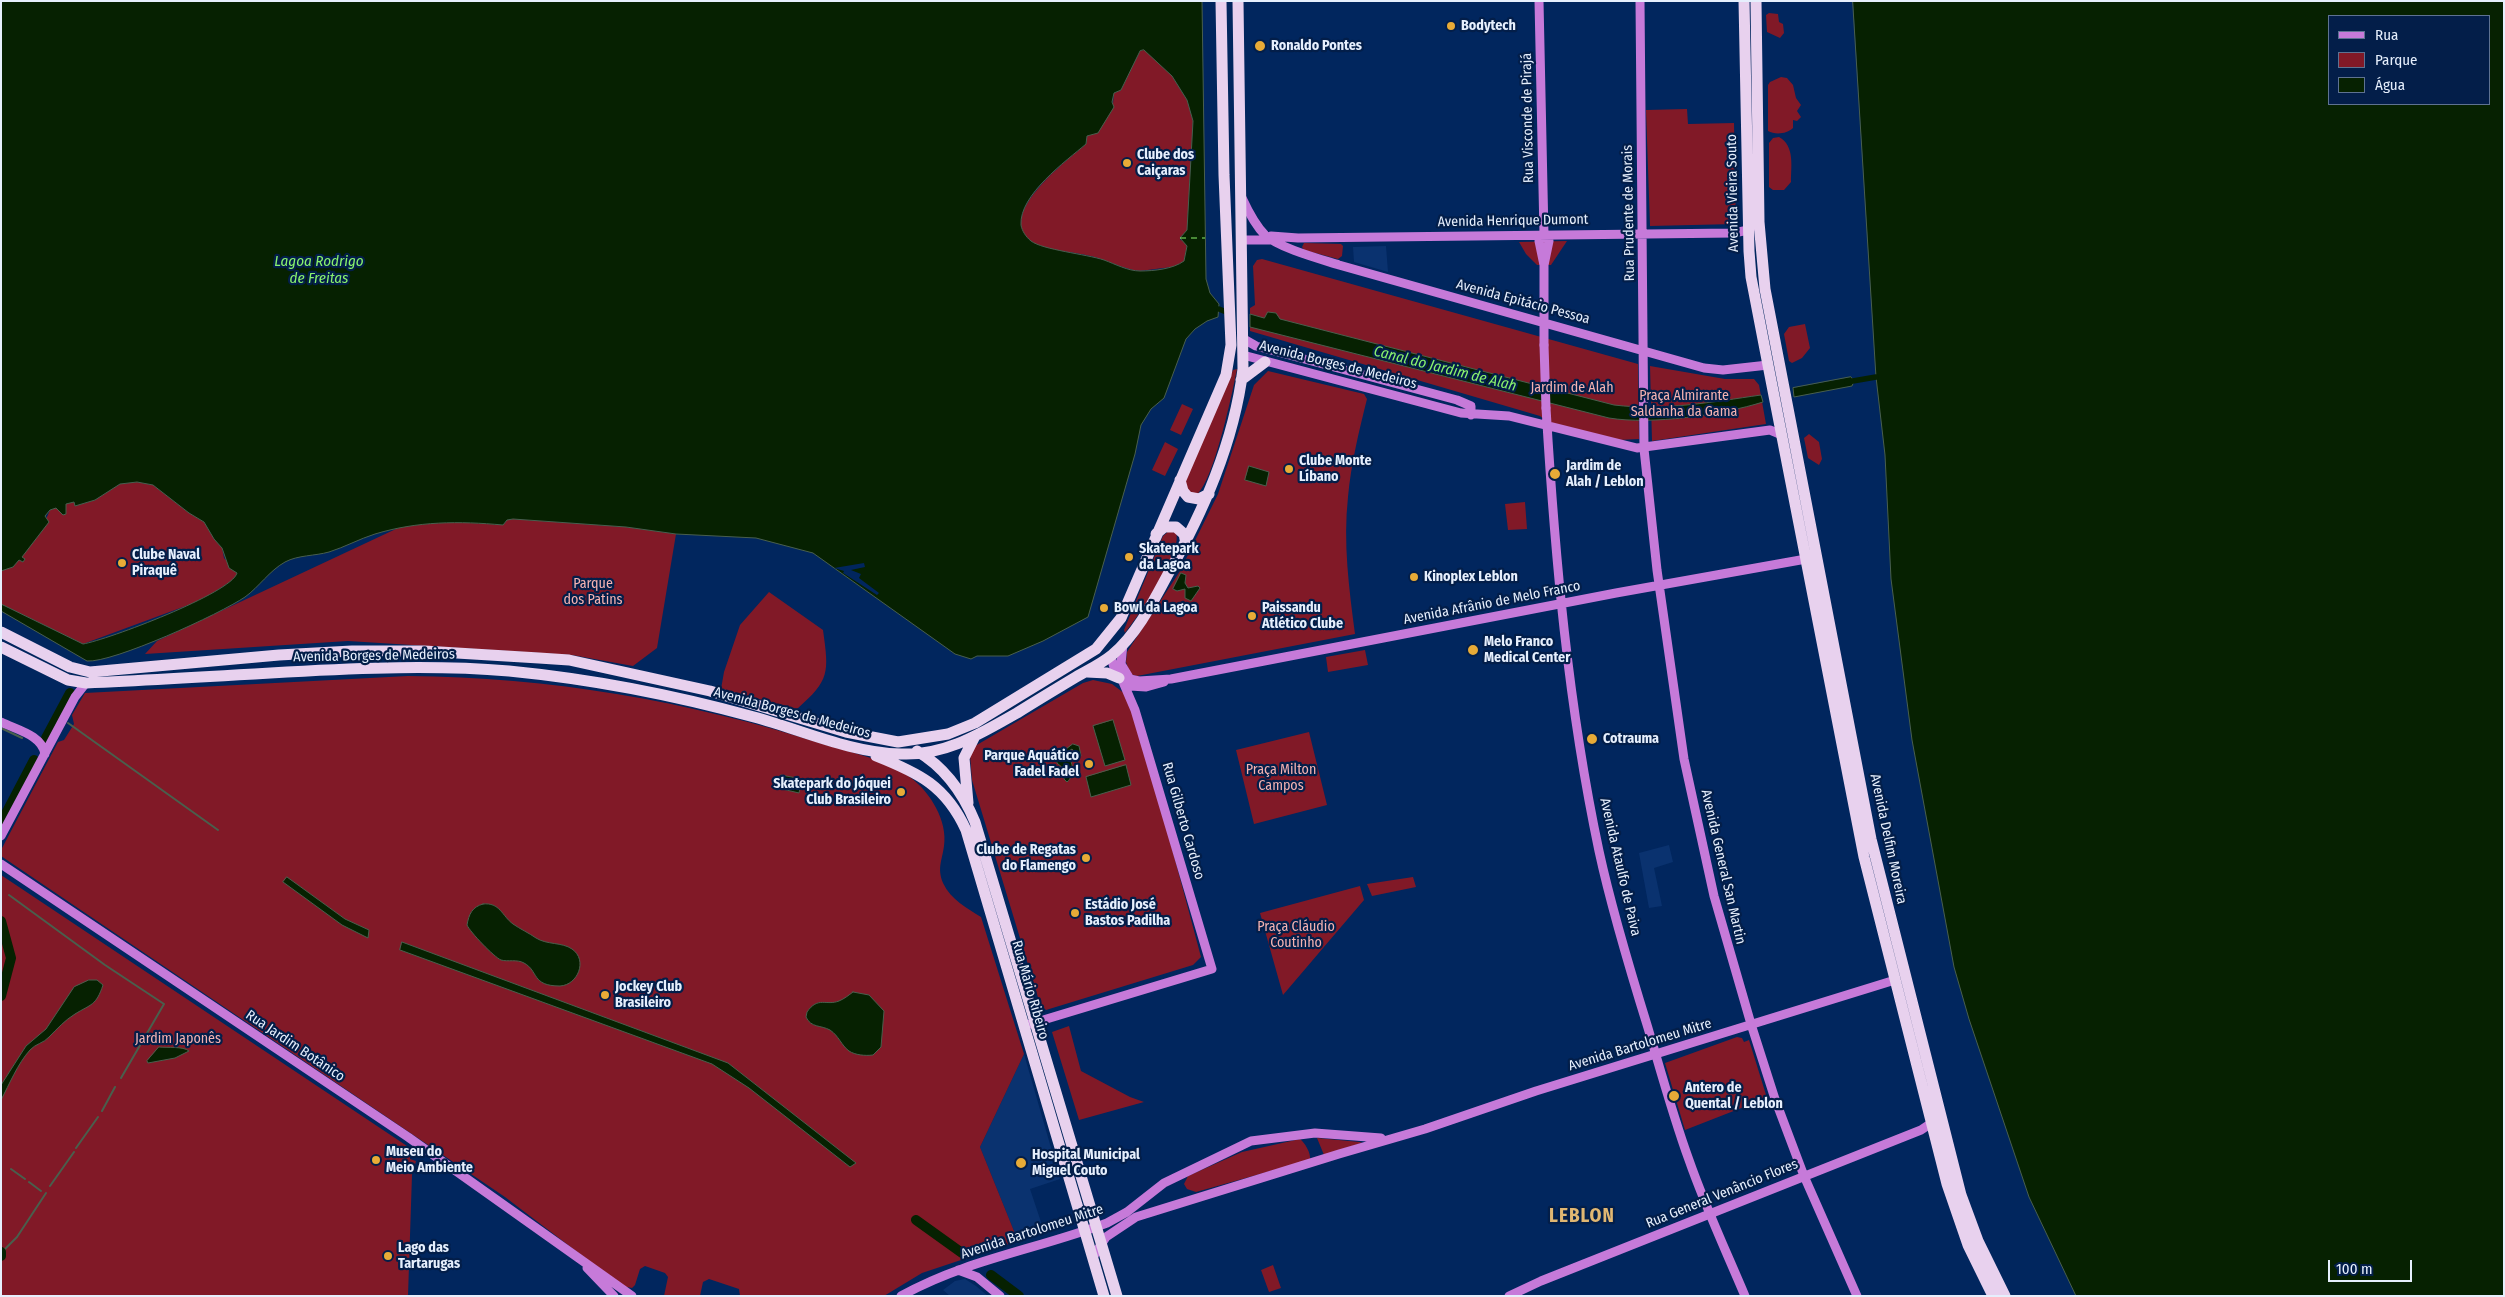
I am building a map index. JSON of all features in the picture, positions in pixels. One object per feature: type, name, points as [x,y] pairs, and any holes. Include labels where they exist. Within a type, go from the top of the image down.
[{"type":"highway","name":"Avenida Epitácio Pessoa","points":[[1221,1],[1224,175],[1228,249],[1236,301],[1238,333],[1243,355]]},
{"type":"highway","name":"Avenida Epitácio Pessoa","points":[[1236,301],[1241,240],[1238,1]]},
{"type":"highway","name":"Avenida Vieira Souto","points":[[1744,1],[1748,230],[1751,277],[1768,365],[1777,379]]},
{"type":"highway","points":[[1750,1],[1751,21],[1756,25]]},
{"type":"highway","name":"Avenida Vieira Souto","points":[[1756,1],[1759,222],[1762,271],[1777,379]]},
{"type":"highway","points":[[1228,249],[1241,240]]},
{"type":"highway","name":"Avenida Epitácio Pessoa","points":[[1231,345],[1238,333]]},
{"type":"highway","points":[[1231,345],[1243,355]]},
{"type":"highway","name":"Avenida Borges de Medeiros","points":[[1,632],[70,667],[90,672],[279,655],[339,652],[424,651],[569,660],[720,693],[846,732],[898,742],[948,734],[975,722],[1096,649],[1121,618],[1226,375],[1231,345]]},
{"type":"highway","name":"Avenida Borges de Medeiros","points":[[1,647],[68,680],[86,683],[346,669],[423,667],[509,671],[624,687],[683,700],[781,724],[856,748],[901,754],[948,748],[974,738],[1111,656],[1123,644],[1154,601],[1186,544],[1209,494],[1232,424],[1241,380],[1243,355]]},
{"type":"highway","points":[[1241,380],[1264,362]]},
{"type":"highway","points":[[1768,365],[1776,377],[1783,408],[1789,416]]},
{"type":"highway","name":"Avenida Delfim Moreira","points":[[1777,379],[1789,416],[1871,839],[1918,1028],[1968,1216],[2005,1296]]},
{"type":"highway","name":"Avenida Delfim Moreira","points":[[1777,379],[1782,436],[1864,857],[1931,1124],[1956,1214],[1993,1296]]},
{"type":"highway","points":[[1180,480],[1183,491],[1188,498],[1199,498],[1209,494]]},
{"type":"highway","points":[[1155,536],[1164,527],[1172,526],[1182,531],[1186,544]]},
{"type":"highway","points":[[1111,656],[1121,618]]},
{"type":"highway","points":[[1,638],[33,648]]},
{"type":"highway","points":[[339,652],[346,658],[346,669]]},
{"type":"highway","points":[[509,671],[504,666],[503,660],[512,656]]},
{"type":"highway","points":[[1085,672],[1108,673],[1121,680]]},
{"type":"highway","points":[[968,805],[964,758],[974,738]]},
{"type":"highway","name":"Rua Mário Ribeiro","points":[[898,742],[920,753],[946,773],[968,805],[984,850],[1036,1022],[1091,1229],[1093,1257],[1104,1296]]},
{"type":"highway","name":"Rua Mário Ribeiro","points":[[856,748],[918,773],[945,795],[966,830],[1025,1026],[1091,1229],[1102,1243],[1117,1296]]},
{"type":"highway","points":[[1895,980],[1901,983],[1912,1022],[1918,1028]]},
{"type":"main road","name":"Rua Visconde de Pirajá","points":[[1539,1],[1544,234],[1539,241],[1544,265],[1544,345]]},
{"type":"main road","name":"Rua Prudente de Morais","points":[[1640,1],[1645,424]]},
{"type":"main road","name":"Avenida Epitácio Pessoa","points":[[1240,196],[1251,216],[1265,235],[1294,250],[1441,295],[1712,369],[1737,369],[1768,365]]},
{"type":"main road","name":"Avenida Henrique Dumont","points":[[1265,235],[1298,238],[1734,233],[1748,230],[1759,222]]},
{"type":"main road","points":[[1294,250],[1298,238]]},
{"type":"main road","name":"Avenida Epitácio Pessoa","points":[[1241,240],[1275,240]]},
{"type":"main road","name":"Avenida Borges de Medeiros","points":[[1238,333],[1256,346],[1457,400],[1471,406],[1471,415]]},
{"type":"main road","name":"Avenida Ataulfo de Paiva","points":[[1544,345],[1547,427],[1560,604],[1571,694],[1599,852],[1620,935],[1680,1133],[1709,1213],[1745,1296]]},
{"type":"main road","name":"Avenida Borges de Medeiros","points":[[1243,355],[1471,415],[1509,416],[1547,427],[1644,449],[1770,430],[1782,436]]},
{"type":"main road","name":"Avenida General San Martin","points":[[1645,424],[1644,449],[1659,586],[1685,766],[1714,896],[1775,1099],[1804,1176],[1857,1296]]},
{"type":"main road","name":"Avenida Afrânio de Melo Franco","points":[[1121,680],[1143,687],[1170,679],[1806,559],[1816,552]]},
{"type":"main road","name":"Avenida Afrânio de Melo Franco","points":[[1123,644],[1121,664],[1130,679],[1139,681],[1170,679]]},
{"type":"main road","points":[[1111,656],[1115,670],[1121,680]]},
{"type":"main road","name":"Rua Gilberto Cardoso","points":[[1036,1022],[1212,968],[1135,710],[1121,680]]},
{"type":"main road","points":[[1,836],[75,698],[86,683]]},
{"type":"main road","points":[[1,722],[36,739],[44,746],[45,754]]},
{"type":"main road","name":"Rua Jardim Botânico","points":[[1,864],[408,1137],[632,1296]]},
{"type":"main road","name":"Avenida Bartolomeu Mitre","points":[[1093,1257],[1112,1232],[1136,1217],[1425,1129],[1536,1091],[1895,980]]},
{"type":"main road","points":[[1025,1026],[1036,1022]]},
{"type":"main road","name":"Rua General Venâncio Flores","points":[[1509,1296],[1931,1124],[1940,1113]]},
{"type":"main road","name":"Avenida Bartolomeu Mitre","points":[[901,1296],[925,1282],[958,1270],[1091,1229],[1127,1212],[1164,1183],[1246,1142],[1315,1133],[1365,1138],[1394,1137]]},
{"type":"main road","name":"Rua Jardim Botânico","points":[[572,1254],[614,1296]]},
{"type":"main road","points":[[958,1270],[977,1277],[1000,1296]]},
{"type":"shaded area","points":[[1386,246],[1388,272],[1354,262],[1353,247]]},
{"type":"shaded area","points":[[1669,845],[1673,862],[1654,868],[1662,906],[1649,908],[1639,853]]},
{"type":"shaded area","name":"Hospital Municipal Miguel Couto","points":[[1024,1054],[1060,1179],[1030,1189],[1044,1231],[1018,1241],[980,1147]]},
{"type":"shaded area","points":[[965,1279],[988,1296],[950,1296],[943,1290],[955,1281]]},
{"type":"green space","points":[[1769,13],[1778,14],[1779,22],[1783,24],[1784,33],[1780,38],[1767,32],[1766,15]]},
{"type":"green space","name":"Clube dos Caiçaras","points":[[1144,49],[1172,76],[1187,100],[1193,121],[1187,230],[1180,240],[1185,241],[1187,246],[1184,261],[1171,267],[1136,271],[1092,256],[1050,249],[1036,244],[1022,230],[1022,217],[1028,203],[1038,188],[1086,144],[1087,136],[1113,104],[1114,93],[1121,90],[1140,51]]},
{"type":"green space","points":[[1781,77],[1787,78],[1793,85],[1796,98],[1801,105],[1797,111],[1801,117],[1797,121],[1793,120],[1793,128],[1790,130],[1784,133],[1777,133],[1768,131],[1768,85],[1770,82]]},
{"type":"green space","points":[[1687,109],[1688,124],[1734,123],[1736,224],[1650,226],[1646,110]]},
{"type":"green space","points":[[1779,137],[1788,146],[1790,151],[1791,182],[1784,190],[1773,190],[1769,187],[1769,143],[1773,138]]},
{"type":"green space","points":[[1567,241],[1551,265],[1537,265],[1526,254],[1519,242]]},
{"type":"green space","points":[[1304,243],[1341,244],[1343,246],[1342,256],[1338,259],[1304,250],[1302,247]]},
{"type":"green space","name":"Jardim de Alah","points":[[1262,259],[1638,364],[1639,439],[1618,440],[1551,425],[1540,416],[1250,331],[1250,308],[1255,305],[1253,266],[1257,260]]},
{"type":"green space","points":[[1805,324],[1810,348],[1802,358],[1792,363],[1789,361],[1784,334],[1789,327]]},
{"type":"green space","name":"Praça Almirante Saldanha da Gama","points":[[1650,366],[1725,379],[1754,379],[1759,385],[1766,424],[1652,441]]},
{"type":"green space","points":[[1237,369],[1221,439],[1208,477],[1201,490],[1194,496],[1183,484],[1233,370]]},
{"type":"green space","name":"Clube Monte Líbano","points":[[1268,371],[1364,394],[1367,399],[1349,485],[1346,531],[1347,565],[1355,634],[1137,676],[1130,674],[1126,662],[1127,652],[1180,571],[1218,494],[1254,385]]},
{"type":"green space","points":[[1182,404],[1193,409],[1181,435],[1170,430]]},
{"type":"green space","points":[[1809,434],[1819,442],[1822,459],[1819,465],[1808,458],[1804,438]]},
{"type":"green space","points":[[1165,442],[1178,449],[1165,476],[1152,470]]},
{"type":"green space","name":"Clube Naval Piraquê","points":[[137,482],[153,485],[189,513],[204,522],[222,548],[224,558],[237,573],[236,578],[202,600],[83,644],[1,604],[1,571],[19,560],[23,562],[21,557],[40,533],[50,510],[56,508],[63,515],[65,504],[74,502],[75,506],[95,500],[120,484]]},
{"type":"green space","points":[[1525,502],[1527,529],[1508,530],[1505,504]]},
{"type":"green space","name":"Parque dos Patins","points":[[507,520],[626,527],[676,534],[657,648],[633,666],[572,655],[348,641],[145,654],[157,641],[398,528],[436,522],[503,525]]},
{"type":"green space","points":[[1169,531],[1176,533],[1173,555],[1158,584],[1125,633],[1124,630],[1163,536]]},
{"type":"green space","points":[[769,592],[823,630],[826,656],[825,675],[816,690],[797,709],[721,689],[724,672],[740,625]]},
{"type":"green space","points":[[1365,650],[1368,665],[1328,672],[1326,657]]},
{"type":"green space","name":"Jockey Club Brasileiro","points":[[408,676],[461,677],[513,681],[618,694],[670,704],[721,715],[869,757],[901,771],[918,784],[931,799],[943,827],[945,836],[940,869],[941,878],[946,889],[955,899],[981,917],[1024,1054],[980,1147],[1018,1241],[922,1273],[884,1296],[740,1296],[739,1289],[709,1279],[703,1282],[700,1296],[664,1296],[668,1277],[665,1273],[645,1266],[640,1269],[635,1285],[632,1288],[622,1286],[505,1197],[1,856],[1,850],[58,742],[64,740],[74,724],[72,715],[85,693]]},
{"type":"green space","name":"Clube de Regatas do Flamengo","points":[[1093,680],[1112,684],[1129,697],[1201,957],[1193,965],[1046,1010],[1040,1004],[972,780],[970,755],[975,746],[1083,683]]},
{"type":"green space","name":"Praça Milton Campos","points":[[1309,732],[1327,805],[1254,824],[1236,750]]},
{"type":"green space","name":"Jardim Japonês","points":[[1,875],[410,1148],[410,1159],[416,1161],[412,1175],[408,1296],[1,1296]]},
{"type":"green space","points":[[1413,877],[1416,887],[1372,896],[1367,884]]},
{"type":"green space","name":"Praça Cláudio Coutinho","points":[[1360,886],[1364,900],[1283,995],[1260,913]]},
{"type":"green space","points":[[1069,1026],[1081,1071],[1130,1097],[1144,1102],[1079,1120],[1052,1032]]},
{"type":"green space","points":[[1737,1037],[1742,1038],[1744,1042],[1749,1040],[1767,1098],[1685,1130],[1665,1063]]},
{"type":"green space","points":[[1317,1138],[1360,1142],[1362,1143],[1324,1155]]},
{"type":"green space","points":[[1300,1139],[1310,1154],[1310,1160],[1196,1192],[1187,1189],[1184,1184],[1188,1176],[1242,1152]]},
{"type":"green space","points":[[1273,1265],[1281,1288],[1269,1292],[1261,1270]]},
{"type":"water","name":"Lagoa Rodrigo de Freitas","points":[[1,1],[1202,1],[1206,279],[1210,293],[1219,304],[1218,317],[1207,321],[1195,329],[1186,339],[1164,398],[1151,409],[1141,425],[1135,454],[1088,617],[1043,641],[1008,656],[977,656],[971,659],[955,654],[813,553],[756,538],[676,534],[626,527],[513,519],[507,520],[503,525],[470,523],[423,524],[375,534],[329,552],[290,560],[279,566],[250,593],[232,605],[142,646],[100,660],[87,661],[1,611],[1,604],[83,644],[141,625],[192,603],[230,582],[237,573],[229,568],[222,548],[204,522],[189,513],[153,485],[137,482],[120,484],[95,500],[75,506],[74,502],[66,504],[66,514],[63,515],[56,508],[50,510],[45,516],[49,522],[22,557],[25,559],[23,562],[19,560],[13,567],[1,571]],"holes":[[[1144,50],[1172,76],[1187,100],[1193,121],[1187,230],[1180,238],[1187,246],[1184,261],[1163,269],[1135,271],[1104,260],[1045,247],[1027,238],[1021,225],[1022,214],[1028,202],[1045,180],[1086,144],[1087,136],[1098,133],[1114,107],[1112,102],[1114,93],[1121,90],[1140,51]]]},
{"type":"water","points":[[1853,1],[2504,1],[2504,1296],[2076,1296],[2029,1197],[1969,1019],[1954,967],[1912,740],[1891,579],[1885,455],[1876,377]]},
{"type":"water","points":[[1268,312],[1276,313],[1280,319],[1614,405],[1633,407],[1670,406],[1761,395],[1763,402],[1728,411],[1686,418],[1626,420],[1609,418],[1250,327],[1250,314],[1264,318]]},
{"type":"water","points":[[1851,377],[1854,381],[1852,386],[1794,397],[1793,388]]},
{"type":"water","points":[[1249,466],[1269,472],[1266,486],[1245,480]]},
{"type":"water","points":[[1181,573],[1186,575],[1185,583],[1188,588],[1198,586],[1200,588],[1191,601],[1185,598],[1185,589],[1177,591],[1173,589]]},
{"type":"water","points":[[1113,720],[1125,760],[1105,766],[1093,726]]},
{"type":"water","points":[[1073,744],[1079,746],[1081,756],[1077,756],[1072,749],[1066,753],[1073,769],[1067,782],[1064,779],[1064,769],[1057,763],[1056,757]]},
{"type":"water","points":[[1126,765],[1131,785],[1091,797],[1086,777]]},
{"type":"water","points":[[781,775],[802,779],[799,793],[778,788]]},
{"type":"water","points":[[287,877],[345,919],[369,930],[368,938],[342,925],[283,882]]},
{"type":"water","points":[[483,904],[497,907],[509,921],[540,940],[564,945],[572,949],[577,954],[580,965],[576,977],[566,985],[544,984],[529,966],[524,963],[504,961],[498,958],[477,938],[467,925],[472,912],[476,907]]},
{"type":"water","points":[[402,942],[728,1063],[856,1163],[850,1167],[749,1088],[712,1064],[400,950]]},
{"type":"water","points":[[89,980],[97,980],[103,985],[98,997],[89,1006],[68,1019],[47,1039],[30,1050],[1,1100],[1,1085],[26,1046],[46,1029],[74,987]]},
{"type":"water","points":[[853,992],[869,995],[884,1011],[881,1047],[873,1055],[860,1055],[849,1051],[833,1032],[827,1028],[813,1025],[806,1017],[807,1012],[815,1004],[839,1001]]},
{"type":"water","points":[[159,1047],[179,1048],[189,1051],[175,1058],[148,1063],[147,1061]]},
{"type":"pier","points":[[864,563],[865,567],[851,570],[861,574],[859,578],[879,593],[877,595],[843,573],[844,571],[834,568]]},
{"type":"waterway","name":"Canal do Jardim de Alah","points":[[1219,309],[1231,314]]},
{"type":"waterway","name":"Canal do Jardim de Alah","points":[[1847,382],[1876,377]]},
{"type":"waterway","points":[[46,738],[70,693]]},
{"type":"waterway","points":[[68,723],[218,830]]},
{"type":"waterway","points":[[1,728],[22,738]]},
{"type":"waterway","points":[[1,823],[34,760]]},
{"type":"waterway","points":[[9,895],[105,965],[164,1004],[121,1078]]},
{"type":"waterway","points":[[1,921],[11,958],[1,996]]},
{"type":"waterway","points":[[102,1111],[115,1087]]},
{"type":"waterway","points":[[76,1148],[98,1117]]},
{"type":"waterway","points":[[50,1186],[74,1152]]},
{"type":"waterway","points":[[11,1169],[25,1179]]},
{"type":"waterway","points":[[29,1182],[41,1191]]},
{"type":"waterway","points":[[1,1253],[17,1237],[46,1193]]},
{"type":"waterway","points":[[916,1220],[962,1253]]},
{"type":"waterway","points":[[991,1275],[1019,1296]]},
{"type":"ferry route","points":[[1180,238],[1205,238]]},
{"type":"place","name":"Bodytech","points":[[1451,26]]},
{"type":"place","name":"Ronaldo Pontes","points":[[1260,46]]},
{"type":"place","name":"Clube dos Caiçaras","points":[[1127,163]]},
{"type":"place","name":"Clube Monte Líbano","points":[[1289,469]]},
{"type":"place","name":"Jardim de Alah / Leblon","points":[[1555,474]]},
{"type":"place","name":"Skatepark da Lagoa","points":[[1129,557]]},
{"type":"place","name":"Clube Naval Piraquê","points":[[122,563]]},
{"type":"place","name":"Kinoplex Leblon","points":[[1414,577]]},
{"type":"place","name":"Bowl da Lagoa","points":[[1104,608]]},
{"type":"place","name":"Paissandu Atlético Clube","points":[[1252,616]]},
{"type":"place","name":"Melo Franco Medical Center","points":[[1473,650]]},
{"type":"place","name":"Cotrauma","points":[[1592,739]]},
{"type":"place","name":"Parque Aquático Fadel Fadel","points":[[1089,764]]},
{"type":"place","name":"Skatepark do Jóquei Club Brasileiro","points":[[901,792]]},
{"type":"place","name":"Clube de Regatas do Flamengo","points":[[1086,858]]},
{"type":"place","name":"Estádio José Bastos Padilha","points":[[1075,913]]},
{"type":"place","name":"Jockey Club Brasileiro","points":[[605,995]]},
{"type":"place","name":"Antero de Quental / Leblon","points":[[1674,1096]]},
{"type":"place","name":"Museu do Meio Ambiente","points":[[376,1160]]},
{"type":"place","name":"Hospital Municipal Miguel Couto","points":[[1021,1163]]},
{"type":"place","name":"Lago das Tartarugas","points":[[388,1256]]},
{"type":"district","name":"LEBLON","points":[[1582,1217]]}]
